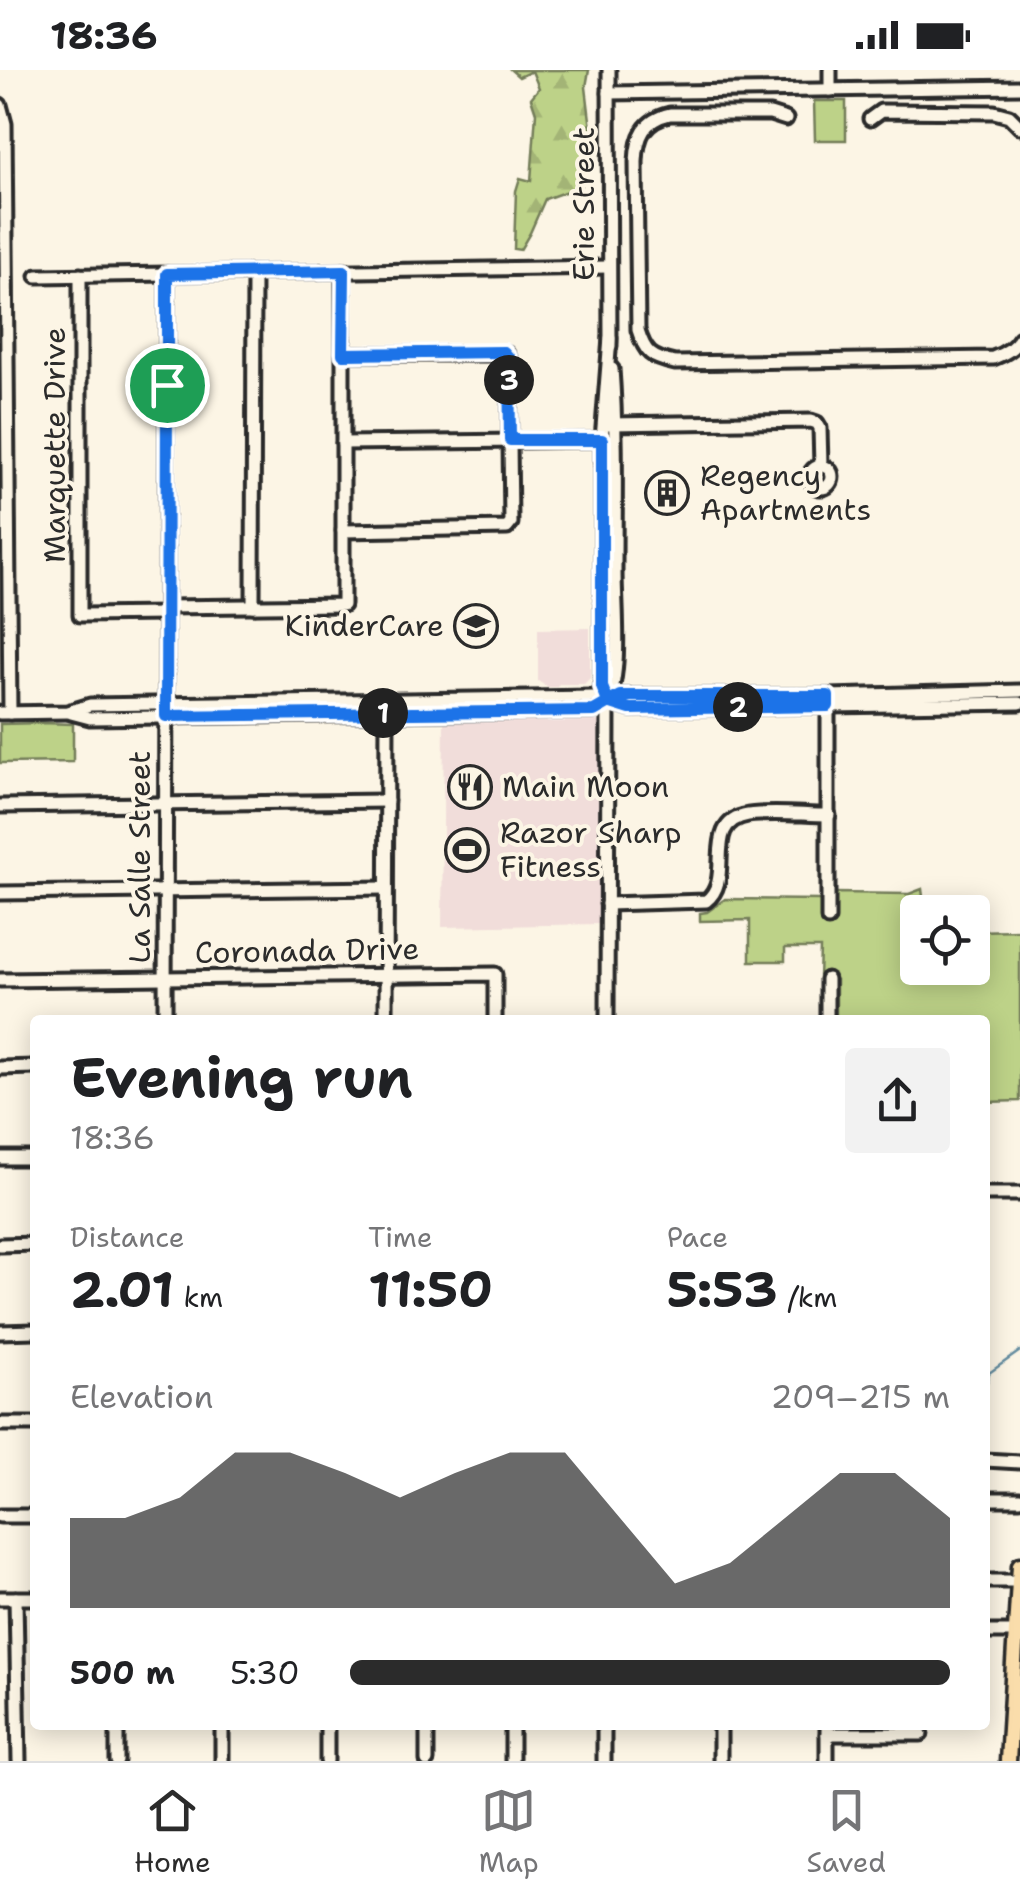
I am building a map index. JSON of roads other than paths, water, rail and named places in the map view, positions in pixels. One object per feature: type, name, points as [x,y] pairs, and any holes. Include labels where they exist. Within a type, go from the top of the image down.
[{"type":"main road","points":[[1008,1761],[1020,1565]]},
{"type":"street","name":"Erie Street","points":[[607,1015],[608,702],[602,687],[609,621],[609,70]]},
{"type":"street","points":[[830,70],[830,90]]},
{"type":"street","points":[[609,93],[1020,87]]},
{"type":"street","points":[[0,104],[6,124],[5,713],[67,712],[90,718],[166,710],[387,706],[594,711],[608,702],[630,709],[1020,691]]},
{"type":"street","points":[[870,119],[881,111],[994,112],[1010,116],[1020,126]]},
{"type":"street","points":[[786,119],[770,114],[670,114],[656,117],[642,128],[636,162],[637,320],[647,351],[659,360],[675,363],[993,358],[1005,354],[1020,338]]},
{"type":"street","points":[[37,276],[609,268]]},
{"type":"street","points":[[167,611],[343,605],[344,271]]},
{"type":"street","points":[[254,272],[254,606]]},
{"type":"street","name":"La Salle Street","points":[[165,1015],[167,274]]},
{"type":"street","name":"Marquette Drive","points":[[80,275],[80,615],[167,611]]},
{"type":"street","points":[[343,354],[504,352],[508,357],[510,440],[510,526],[343,531]]},
{"type":"street","points":[[609,424],[811,421],[820,428],[822,466]]},
{"type":"street","points":[[343,443],[609,440]]},
{"type":"street","points":[[828,701],[1020,703]]},
{"type":"street","points":[[828,701],[828,919]]},
{"type":"street","points":[[386,1015],[387,706]]},
{"type":"street","points":[[0,806],[387,801]]},
{"type":"street","points":[[607,904],[706,901],[718,888],[720,840],[734,821],[753,815],[828,815]]},
{"type":"street","points":[[0,893],[386,888]]},
{"type":"street","name":"Coronada Drive","points":[[0,980],[495,974],[494,1015]]},
{"type":"street","points":[[827,979],[827,1015]]},
{"type":"street","points":[[0,1068],[30,1067]]},
{"type":"street","points":[[0,1158],[30,1158]]},
{"type":"street","points":[[990,1194],[1020,1194]]},
{"type":"street","points":[[0,1245],[30,1244]]},
{"type":"street","points":[[0,1332],[30,1331]]},
{"type":"street","points":[[0,1424],[30,1424]]},
{"type":"street","points":[[990,1460],[1020,1462]]},
{"type":"street","points":[[990,1499],[1020,1500]]},
{"type":"street","points":[[0,1516],[30,1516]]},
{"type":"street","points":[[990,1581],[1020,1580]]},
{"type":"street","points":[[0,1598],[30,1598]]},
{"type":"street","points":[[16,1598],[19,1761]]},
{"type":"street","points":[[990,1632],[1018,1632]]},
{"type":"street","points":[[117,1730],[118,1761]]},
{"type":"street","points":[[222,1730],[222,1761]]},
{"type":"street","points":[[326,1730],[327,1761]]},
{"type":"street","points":[[426,1761],[427,1730]]},
{"type":"street","points":[[512,1730],[512,1761]]},
{"type":"street","points":[[604,1730],[604,1761]]},
{"type":"street","points":[[720,1730],[720,1761]]},
{"type":"street","points":[[827,1761],[827,1730],[921,1734]]},
{"type":"waterway","points":[[990,1372],[1020,1351]]},
{"type":"place","name":"Regency Apartments","points":[[667,493]]},
{"type":"place","name":"KinderCare","points":[[476,626]]},
{"type":"place","name":"Main Moon","points":[[470,787]]},
{"type":"place","name":"Razor Sharp Fitness","points":[[467,850]]}]
